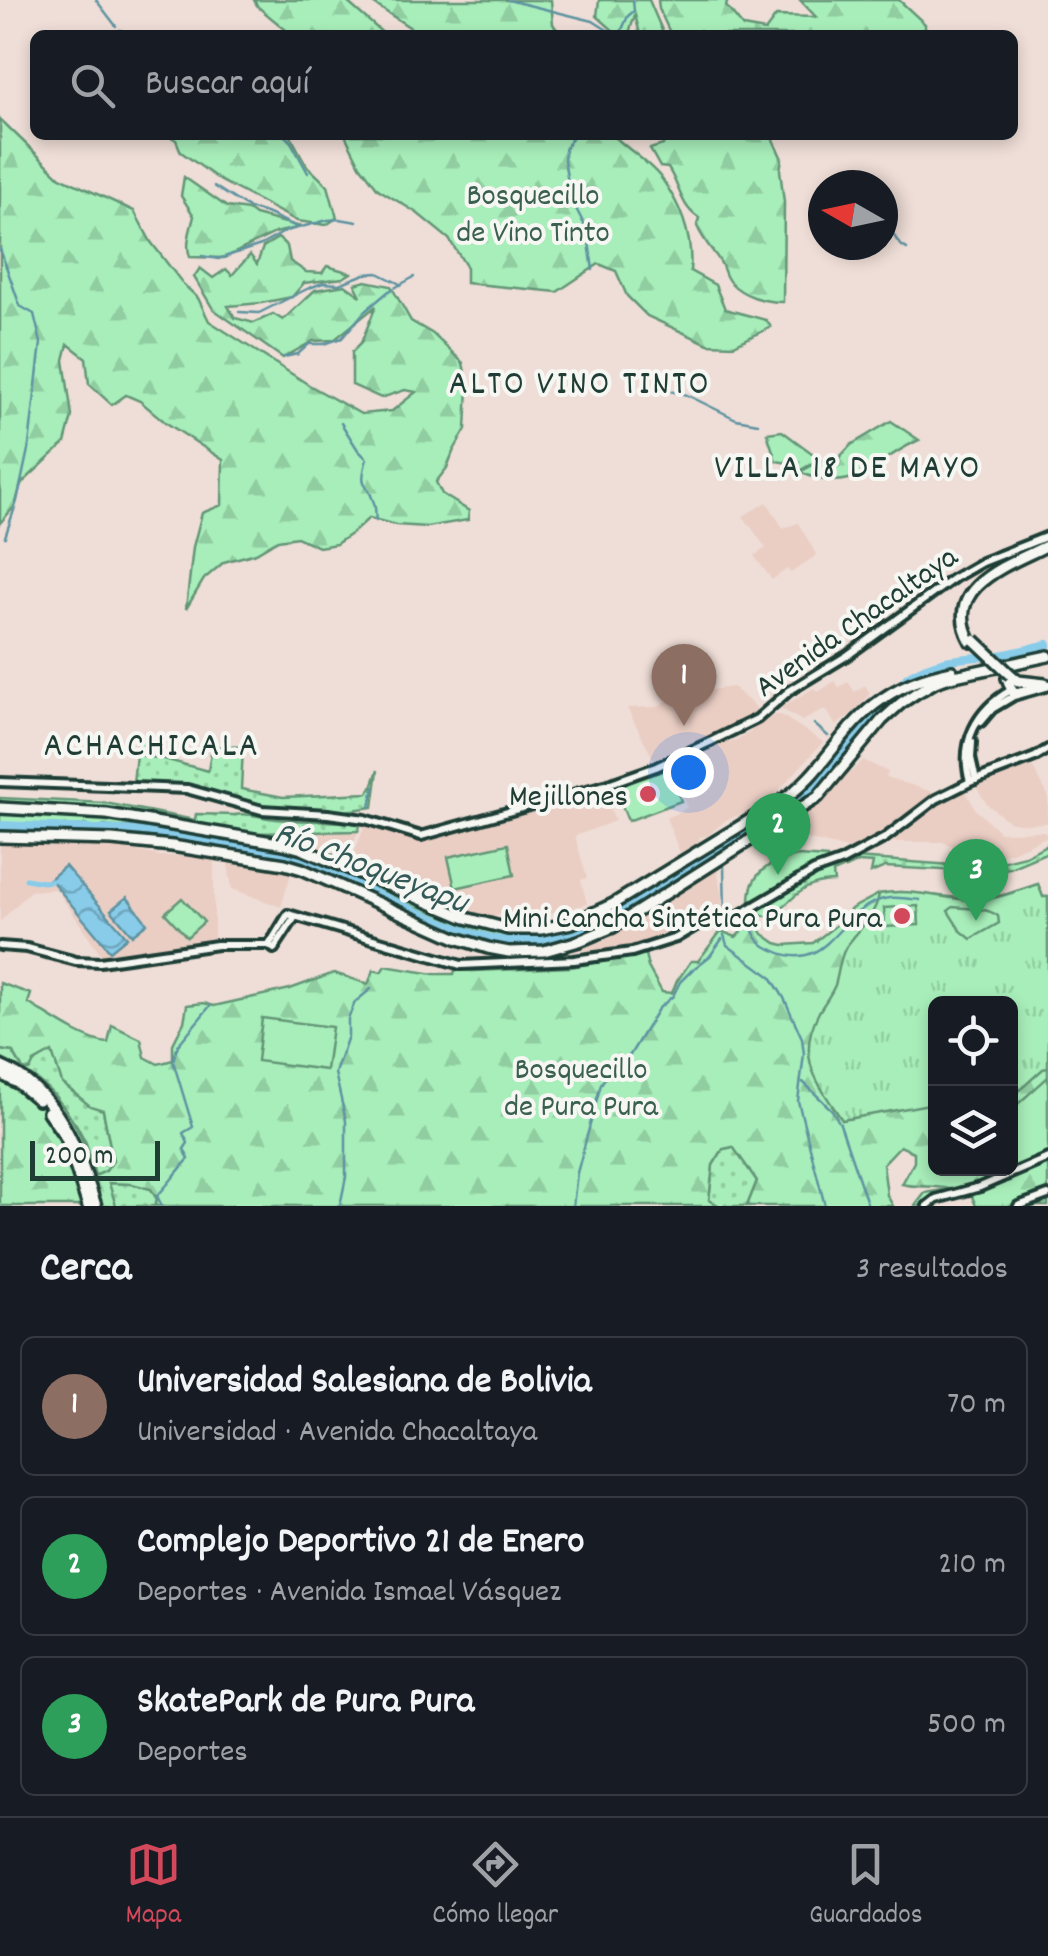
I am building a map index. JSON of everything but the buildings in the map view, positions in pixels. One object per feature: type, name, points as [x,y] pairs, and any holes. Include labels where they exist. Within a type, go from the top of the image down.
[{"type":"highway","points":[[1047,541],[979,588],[968,618],[973,641],[1014,685],[1048,684]]},
{"type":"highway","points":[[0,808],[108,814],[284,844],[466,918],[508,929],[540,929],[572,923],[613,904],[796,791],[874,704],[904,685],[926,676],[1048,653]]},
{"type":"highway","points":[[0,837],[112,840],[285,864],[456,938],[509,952],[544,951],[613,927],[818,797],[882,720],[934,682],[1048,653]]},
{"type":"highway","points":[[0,1070],[34,1096],[58,1125],[88,1206]]},
{"type":"highway","points":[[0,1070],[24,1079],[64,1122],[80,1154],[96,1206]]},
{"type":"street","name":"Avenida Chacaltaya","points":[[0,782],[187,789],[262,810],[366,819],[421,836],[605,785],[656,767],[724,735],[757,719],[789,691],[848,655],[954,578],[982,562],[1047,541]]},
{"type":"street","points":[[973,781],[966,750],[970,733],[989,706],[1014,685]]},
{"type":"street","points":[[0,946],[26,948],[76,961],[106,962],[217,945],[271,947],[292,915],[462,965],[574,960],[632,952],[676,938],[701,923],[729,921],[814,871],[885,838],[936,800],[1048,750]]},
{"type":"street","points":[[927,1206],[936,1199],[980,1188],[1048,1158]]},
{"type":"street","points":[[1018,1206],[1048,1195]]},
{"type":"shaded area","points":[[767,502],[783,528],[798,523],[817,555],[791,573],[787,569],[772,580],[754,556],[766,548],[743,516]]},
{"type":"shaded area","points":[[835,681],[839,687],[848,682],[855,692],[865,685],[870,693],[863,704],[836,726],[826,709],[802,721],[780,708],[814,688],[818,692]]},
{"type":"shaded area","points":[[733,687],[756,707],[756,713],[655,762],[627,708],[657,707],[671,695]]},
{"type":"shaded area","points":[[775,715],[823,742],[771,799],[766,796],[680,853],[666,818],[687,808],[671,767],[734,741]]},
{"type":"shaded area","points":[[863,760],[888,772],[886,777],[936,793],[877,838],[852,850],[785,834],[783,827],[814,807]]},
{"type":"shaded area","points":[[1031,764],[1048,795],[1048,823],[1008,821],[987,804],[975,786]]},
{"type":"shaded area","points":[[603,789],[615,821],[575,836],[587,878],[581,880],[587,904],[513,921],[512,916],[505,918],[503,914],[489,918],[362,867],[352,858],[365,825],[420,842]]},
{"type":"shaded area","points":[[965,790],[976,810],[1000,832],[1044,831],[1048,836],[1012,852],[984,857],[942,842],[885,842],[942,800]]},
{"type":"shaded area","points":[[358,831],[349,856],[280,832]]},
{"type":"shaded area","points":[[0,844],[103,845],[160,856],[214,856],[214,942],[104,959],[56,889],[30,891],[0,922]]},
{"type":"shaded area","points":[[227,858],[292,870],[281,907],[232,889]]},
{"type":"shaded area","points":[[717,867],[725,919],[696,920],[676,935],[633,949],[576,950],[577,946],[612,936]]},
{"type":"green space","points":[[254,0],[345,0],[379,30],[286,30]]},
{"type":"green space","points":[[368,0],[551,0],[553,24],[557,30],[414,30]]},
{"type":"green space","points":[[599,0],[649,0],[662,30],[639,30],[635,15],[630,30],[613,30],[597,16]]},
{"type":"green space","points":[[658,0],[728,0],[726,6],[743,27],[760,30],[669,30]]},
{"type":"green space","points":[[800,0],[899,0],[925,24],[925,30],[766,30],[776,16],[816,17]]},
{"type":"green space","name":"Bosquecillo de Vino Tinto","points":[[0,119],[60,177],[134,211],[151,242],[198,298],[209,321],[361,414],[392,411],[416,392],[405,390],[381,398],[352,385],[352,352],[361,343],[376,306],[334,340],[313,341],[283,358],[213,309],[194,277],[200,268],[213,278],[226,269],[232,275],[250,255],[257,264],[263,247],[278,238],[287,246],[290,261],[306,272],[322,273],[327,266],[351,273],[343,278],[304,283],[292,297],[228,306],[235,318],[254,323],[273,314],[283,320],[315,290],[345,285],[361,296],[355,284],[366,281],[391,286],[411,321],[433,334],[463,363],[468,387],[466,429],[436,482],[442,494],[469,511],[468,520],[427,527],[369,518],[336,544],[319,547],[297,537],[278,540],[256,553],[224,562],[204,579],[186,609],[193,547],[202,513],[222,505],[223,460],[140,401],[126,395],[112,405],[89,384],[86,358],[68,344],[64,360],[72,416],[65,443],[21,484],[15,506],[0,523]]},
{"type":"green space","points":[[176,140],[293,140],[307,166],[328,186],[337,218],[326,225],[297,221],[221,181],[181,152]]},
{"type":"green space","name":"Bosquecillo de Vino Tinto","points":[[348,140],[619,140],[651,167],[669,189],[687,235],[690,271],[715,285],[725,309],[766,320],[771,327],[734,345],[708,344],[647,316],[627,296],[616,271],[599,264],[557,292],[466,283],[466,266],[449,239],[378,189]]},
{"type":"green space","name":"Bosquecillo de Vino Tinto","points":[[664,140],[773,140],[782,159],[783,302],[754,297],[728,280],[699,231],[699,218],[684,202],[668,168],[660,167],[650,149],[663,145]]},
{"type":"green space","points":[[184,177],[227,207],[301,227],[275,233],[224,258],[190,257],[188,242],[194,216],[181,196]]},
{"type":"green space","points":[[891,421],[919,440],[850,479],[819,479],[800,472],[822,460],[837,460],[851,445]]},
{"type":"green space","points":[[782,431],[820,459],[799,471],[776,461],[767,433]]},
{"type":"green space","points":[[138,736],[144,738],[143,756],[208,771],[212,746],[243,747],[241,789],[283,797],[368,793],[378,770],[373,807],[345,811],[286,809],[228,799],[204,789],[133,783]]},
{"type":"green space","name":"Mejillones","points":[[669,768],[681,801],[628,821],[615,788]]},
{"type":"green space","points":[[0,798],[105,803],[195,820],[196,814],[245,814],[360,824],[358,831],[262,833],[266,837],[102,808],[0,803]]},
{"type":"green space","points":[[0,811],[106,817],[291,850],[457,920],[511,933],[557,930],[601,914],[649,886],[651,889],[596,922],[576,929],[528,938],[499,938],[454,924],[283,851],[143,828],[0,823]]},
{"type":"green space","points":[[0,829],[142,834],[277,856],[305,864],[464,933],[503,943],[545,943],[597,928],[653,893],[655,897],[580,938],[526,949],[502,947],[460,935],[272,858],[0,833]]},
{"type":"green space","points":[[508,844],[514,875],[455,888],[448,857]]},
{"type":"green space","points":[[1048,844],[1048,852],[1010,868],[982,872],[885,867],[871,873],[873,863],[859,862],[833,873],[834,882],[805,889],[770,917],[761,915],[756,908],[813,875],[856,858],[980,867],[1025,856]]},
{"type":"green space","points":[[798,856],[828,861],[750,900],[759,874],[780,860]]},
{"type":"green space","name":"Bosquecillo de Pura Pura","points":[[1038,884],[1043,897],[1048,897],[1048,1206],[976,1206],[971,1194],[915,1206],[925,1193],[949,1189],[902,1184],[914,1162],[914,1152],[900,1146],[883,1164],[887,1195],[893,1206],[747,1206],[757,1181],[733,1147],[723,1149],[713,1165],[709,1200],[720,1206],[155,1206],[157,1199],[151,1189],[109,1183],[116,1206],[0,1206],[0,1058],[36,1079],[62,1105],[81,1137],[95,1176],[106,1171],[113,1161],[103,1110],[90,1106],[62,1083],[52,1052],[34,1062],[30,1070],[23,1069],[13,1052],[0,1050],[0,983],[31,994],[28,1003],[88,1038],[108,1043],[112,1025],[141,1039],[145,1057],[158,1064],[173,1060],[173,1044],[187,1005],[214,1006],[290,989],[334,973],[368,984],[374,970],[381,972],[385,966],[454,974],[455,970],[570,967],[645,954],[662,992],[672,993],[691,961],[698,961],[721,931],[736,937],[744,929],[740,919],[748,916],[776,943],[813,943],[851,909],[879,894],[900,892],[980,900]]},
{"type":"green space","points":[[1038,884],[1043,897],[1048,897],[1048,1068],[1018,1092],[1018,996],[928,996],[928,1104],[842,1120],[817,1081],[809,1043],[819,1012],[835,985],[844,951],[870,916],[879,894],[903,892],[983,900]]},
{"type":"green space","points":[[182,898],[204,922],[187,937],[165,913]]},
{"type":"green space","name":"Mini Cancha Sintética Pura Pura","points":[[918,906],[919,925],[885,927],[884,908]]},
{"type":"green space","points":[[953,907],[988,911],[998,916],[999,923],[971,939],[948,911]]},
{"type":"green space","points":[[262,1018],[332,1027],[326,1070],[257,1061]]},
{"type":"green space","points":[[0,1050],[13,1052],[23,1069],[52,1051],[103,1110],[113,1161],[106,1171],[95,1176],[76,1124],[0,1058]]},
{"type":"green space","points":[[1048,1077],[1048,1152],[1018,1165],[1018,1104]]},
{"type":"green space","points":[[734,1147],[757,1181],[747,1206],[720,1206],[709,1200],[713,1165],[723,1149]]},
{"type":"green space","points":[[108,1183],[151,1189],[157,1199],[155,1206],[116,1206]]},
{"type":"water","points":[[65,866],[127,937],[110,951],[50,879]]},
{"type":"water","points":[[127,897],[147,923],[132,935],[111,910]]},
{"type":"waterway","points":[[96,0],[116,26]]},
{"type":"waterway","points":[[508,0],[593,21],[607,30]]},
{"type":"waterway","points":[[622,30],[634,11],[633,0]]},
{"type":"waterway","points":[[289,140],[308,173]]},
{"type":"waterway","points":[[571,140],[564,160],[571,199],[589,242],[593,270]]},
{"type":"waterway","points":[[214,186],[248,208],[297,227]]},
{"type":"waterway","points":[[202,256],[218,259],[261,245],[286,231],[328,220],[357,222]]},
{"type":"waterway","points":[[898,241],[907,249]]},
{"type":"waterway","points":[[0,249],[20,306],[34,314],[41,343],[29,445],[5,537]]},
{"type":"waterway","points":[[239,312],[259,313],[309,288],[323,283],[339,284],[365,274],[378,273],[402,285]]},
{"type":"waterway","points":[[284,357],[298,354],[309,344],[342,338],[364,312],[414,277]]},
{"type":"waterway","points":[[658,388],[687,395],[736,419],[758,423]]},
{"type":"waterway","points":[[341,423],[367,459],[363,480],[374,503],[376,521]]},
{"type":"waterway","name":"Río Choqueyapu","points":[[0,825],[143,831],[282,854],[344,875],[366,889],[469,932],[500,940],[535,941],[605,922],[808,794],[907,677],[938,663],[1048,644]]},
{"type":"waterway","points":[[814,724],[828,736]]},
{"type":"waterway","name":"Río Choqueyapu","points":[[841,748],[846,751]]},
{"type":"waterway","points":[[370,807],[374,787]]},
{"type":"waterway","points":[[724,865],[725,917]]},
{"type":"waterway","points":[[26,879],[51,881]]},
{"type":"waterway","points":[[752,928],[759,941],[769,948],[790,956],[805,955],[828,942],[860,911],[879,900],[920,900]]},
{"type":"waterway","points":[[724,935],[727,945],[771,977],[802,1038],[804,1054],[798,1101],[825,1206]]},
{"type":"waterway","points":[[573,1206],[577,1173],[601,1084],[610,1070],[630,1055],[680,982],[710,956],[722,939]]},
{"type":"waterway","points":[[340,1206],[346,1177],[346,1121],[335,1073],[355,1002],[371,989]]},
{"type":"waterway","points":[[162,1206],[157,1196],[189,1159],[183,1133],[193,1127],[173,1061],[178,1045],[210,1006]]},
{"type":"waterway","points":[[803,1082],[832,1110],[840,1124],[868,1206]]},
{"type":"place","name":"Universidad Salesiana de Bolivia","points":[[684,726]]},
{"type":"place","name":"Mejillones","points":[[648,794]]},
{"type":"place","name":"Complejo Deportivo 21 de Enero","points":[[778,875]]},
{"type":"place","name":"Mini Cancha Sintética Pura Pura","points":[[902,916]]},
{"type":"place","name":"SkatePark de Pura Pura","points":[[976,921]]},
{"type":"district","name":"ALTO VINO TINTO","points":[[580,381]]},
{"type":"district","name":"VILLA 18 DE MAYO","points":[[848,465]]},
{"type":"district","name":"ACHACHICALA","points":[[152,743]]}]
